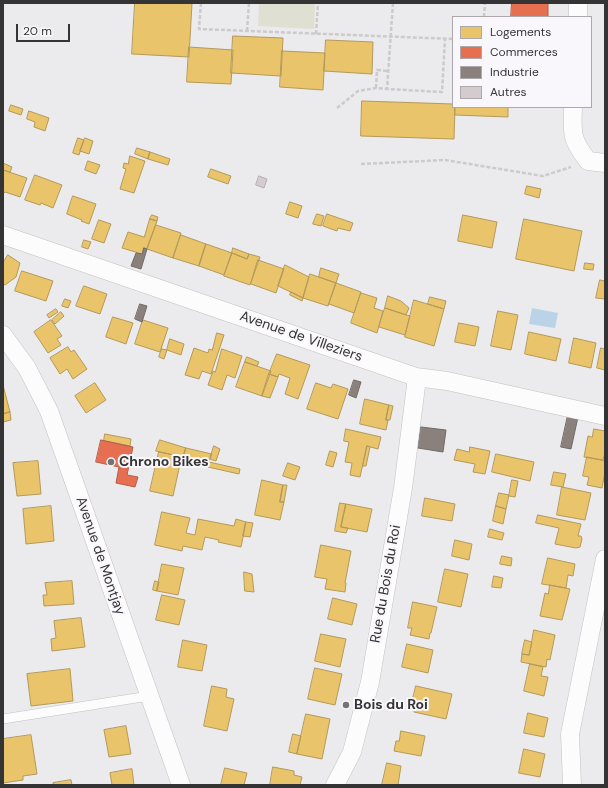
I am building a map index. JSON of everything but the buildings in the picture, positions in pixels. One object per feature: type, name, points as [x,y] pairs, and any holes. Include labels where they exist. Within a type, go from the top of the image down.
[{"type":"street","points":[[578,3],[578,16]]},
{"type":"street","points":[[573,108],[572,132],[578,147],[597,162]]},
{"type":"street","name":"Avenue de Villeziers","points":[[3,235],[416,377],[446,381],[605,416]]},
{"type":"street","name":"Avenue de Montjay","points":[[3,335],[27,368],[50,411],[181,785]]},
{"type":"street","name":"Rue du Bois du Roi","points":[[335,785],[352,752],[370,682],[403,488],[416,377]]},
{"type":"street","points":[[572,785],[570,734],[605,559]]},
{"type":"lane","points":[[3,719],[149,696]]},
{"type":"path","points":[[201,3],[199,29],[452,39]]},
{"type":"path","points":[[247,31],[249,3]]},
{"type":"path","points":[[316,34],[318,3]]},
{"type":"path","points":[[387,89],[393,3]]},
{"type":"path","points":[[484,16],[485,3]]},
{"type":"path","points":[[337,108],[358,91],[376,88],[442,92],[445,39]]},
{"type":"path","points":[[376,88],[378,70],[388,71]]},
{"type":"path","points":[[361,164],[444,160],[543,176],[597,162]]},
{"type":"shaded area","points":[[259,3],[315,3],[314,29],[258,26]]},
{"type":"water","points":[[532,308],[558,313],[555,328],[529,324]]},
{"type":"place","name":"Chrono Bikes","points":[[111,462]]},
{"type":"place","name":"Bois du Roi","points":[[346,705]]}]
